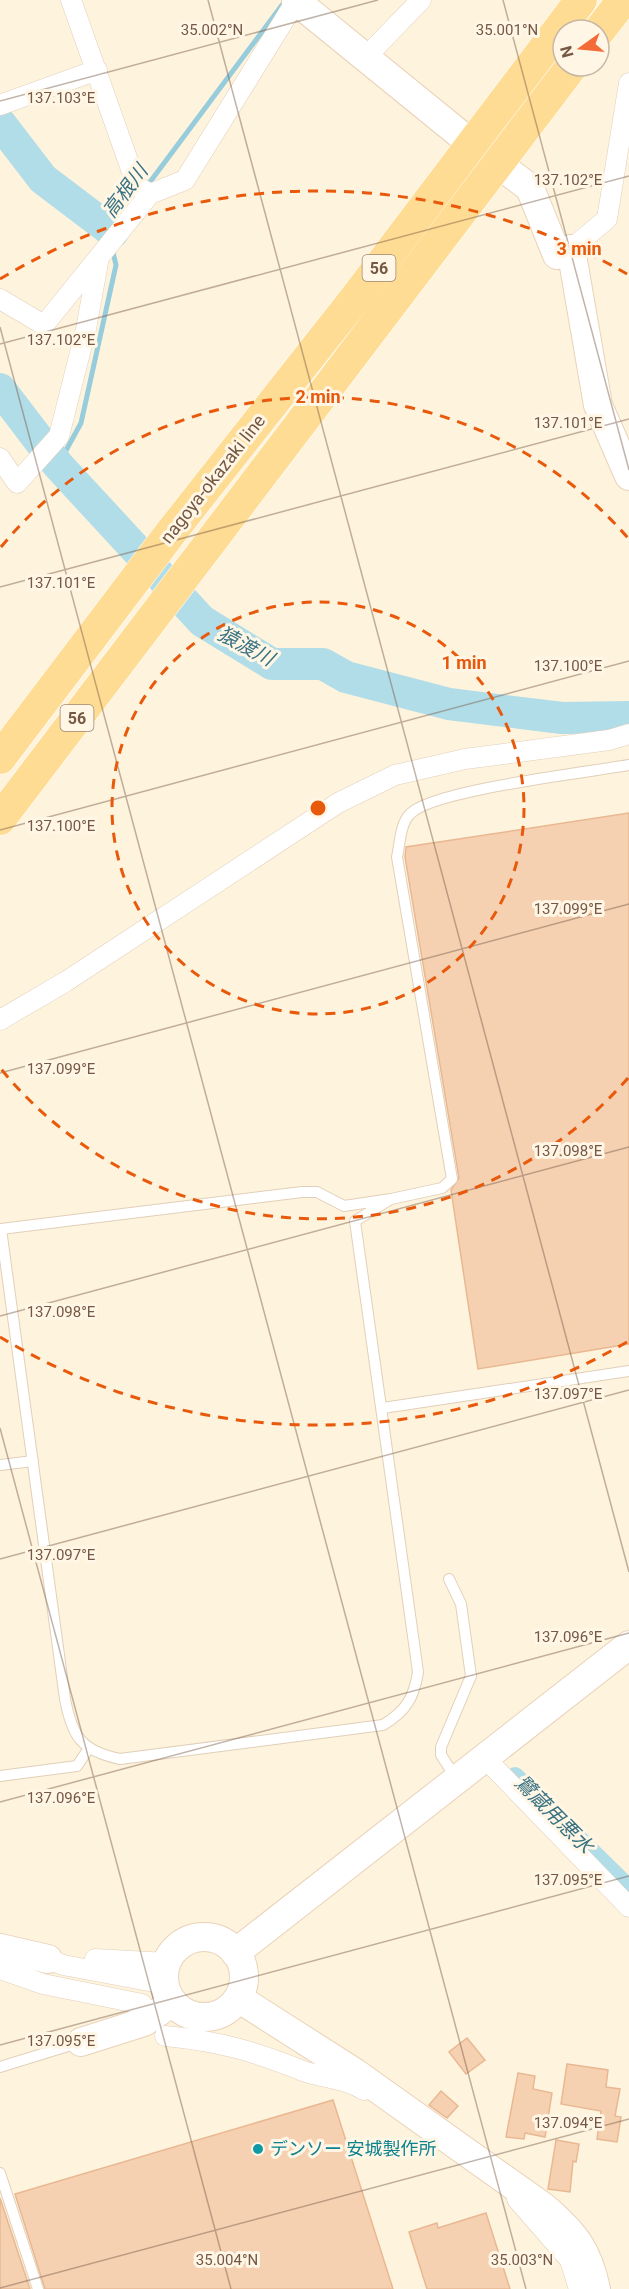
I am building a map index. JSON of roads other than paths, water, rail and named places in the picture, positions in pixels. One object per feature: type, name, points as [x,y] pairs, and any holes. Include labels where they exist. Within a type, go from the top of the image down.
[{"type":"main road","name":"nagoya-okazaki line","points":[[0,819],[199,558],[485,153],[581,0]]},
{"type":"main road","points":[[609,18],[623,0]]},
{"type":"main road","name":"nagoya-okazaki line","points":[[0,758],[172,531],[485,153],[560,78]]},
{"type":"street","points":[[71,0],[98,70],[137,186],[150,194]]},
{"type":"street","points":[[366,57],[421,0]]},
{"type":"street","points":[[0,299],[44,325],[150,194],[185,180],[296,1],[530,188],[556,255],[571,249],[607,219],[629,83]]},
{"type":"street","points":[[0,105],[98,70]]},
{"type":"street","points":[[571,249],[598,405],[629,476]]},
{"type":"street","points":[[0,458],[17,483],[59,436],[86,329],[99,257]]},
{"type":"street","points":[[0,1020],[65,982],[338,802],[395,775],[465,759],[609,740],[629,734]]},
{"type":"street","points":[[235,1953],[629,1645]]},
{"type":"street","points":[[484,1757],[629,1906]]},
{"type":"street","points":[[0,1948],[48,1959],[76,1957],[169,1983],[188,2014],[206,2017],[224,2012],[238,1998],[244,1976],[235,1953],[219,1941],[199,1938],[180,1946],[169,1983],[144,2022],[81,2042]]},
{"type":"street","points":[[0,1969],[43,1984],[142,2004]]},
{"type":"street","points":[[238,1998],[354,2072],[545,2208],[571,2230],[580,2244],[596,2289]]},
{"type":"street","points":[[165,2036],[211,2040],[240,2047],[361,2088],[526,2207],[570,2260],[579,2289]]},
{"type":"lane","points":[[392,1199],[355,1221],[383,1408],[418,1672],[415,1692],[398,1716],[383,1725],[120,1759],[89,1748],[79,1740],[70,1722],[1,1229],[302,1192],[317,1192],[345,1206],[442,1188],[452,1179],[397,857],[402,830],[410,813],[450,794],[629,765]]},
{"type":"lane","points":[[383,1408],[629,1371]]},
{"type":"lane","points":[[0,1465],[33,1461]]},
{"type":"lane","points":[[449,1579],[461,1604],[471,1676],[441,1747],[441,1755],[457,1778]]},
{"type":"lane","points":[[0,1776],[77,1766],[89,1748]]},
{"type":"lane","points":[[0,2067],[81,2042]]},
{"type":"lane","points":[[0,2173],[38,2289]]},
{"type":"waterway","name":"高根川","points":[[147,186],[285,1]]},
{"type":"waterway","points":[[0,123],[43,179],[113,232]]},
{"type":"waterway","name":"高根川","points":[[58,465],[81,423],[116,265],[112,248]]},
{"type":"waterway","name":"猿渡川","points":[[0,389],[58,465],[202,621],[272,664],[323,664],[346,677],[449,704],[562,718],[629,717]]},
{"type":"waterway","name":"鷺蔵用悪水","points":[[515,1776],[629,1888]]},
{"type":"place","name":"デンソー 安城製作所","points":[[258,2149]]}]
